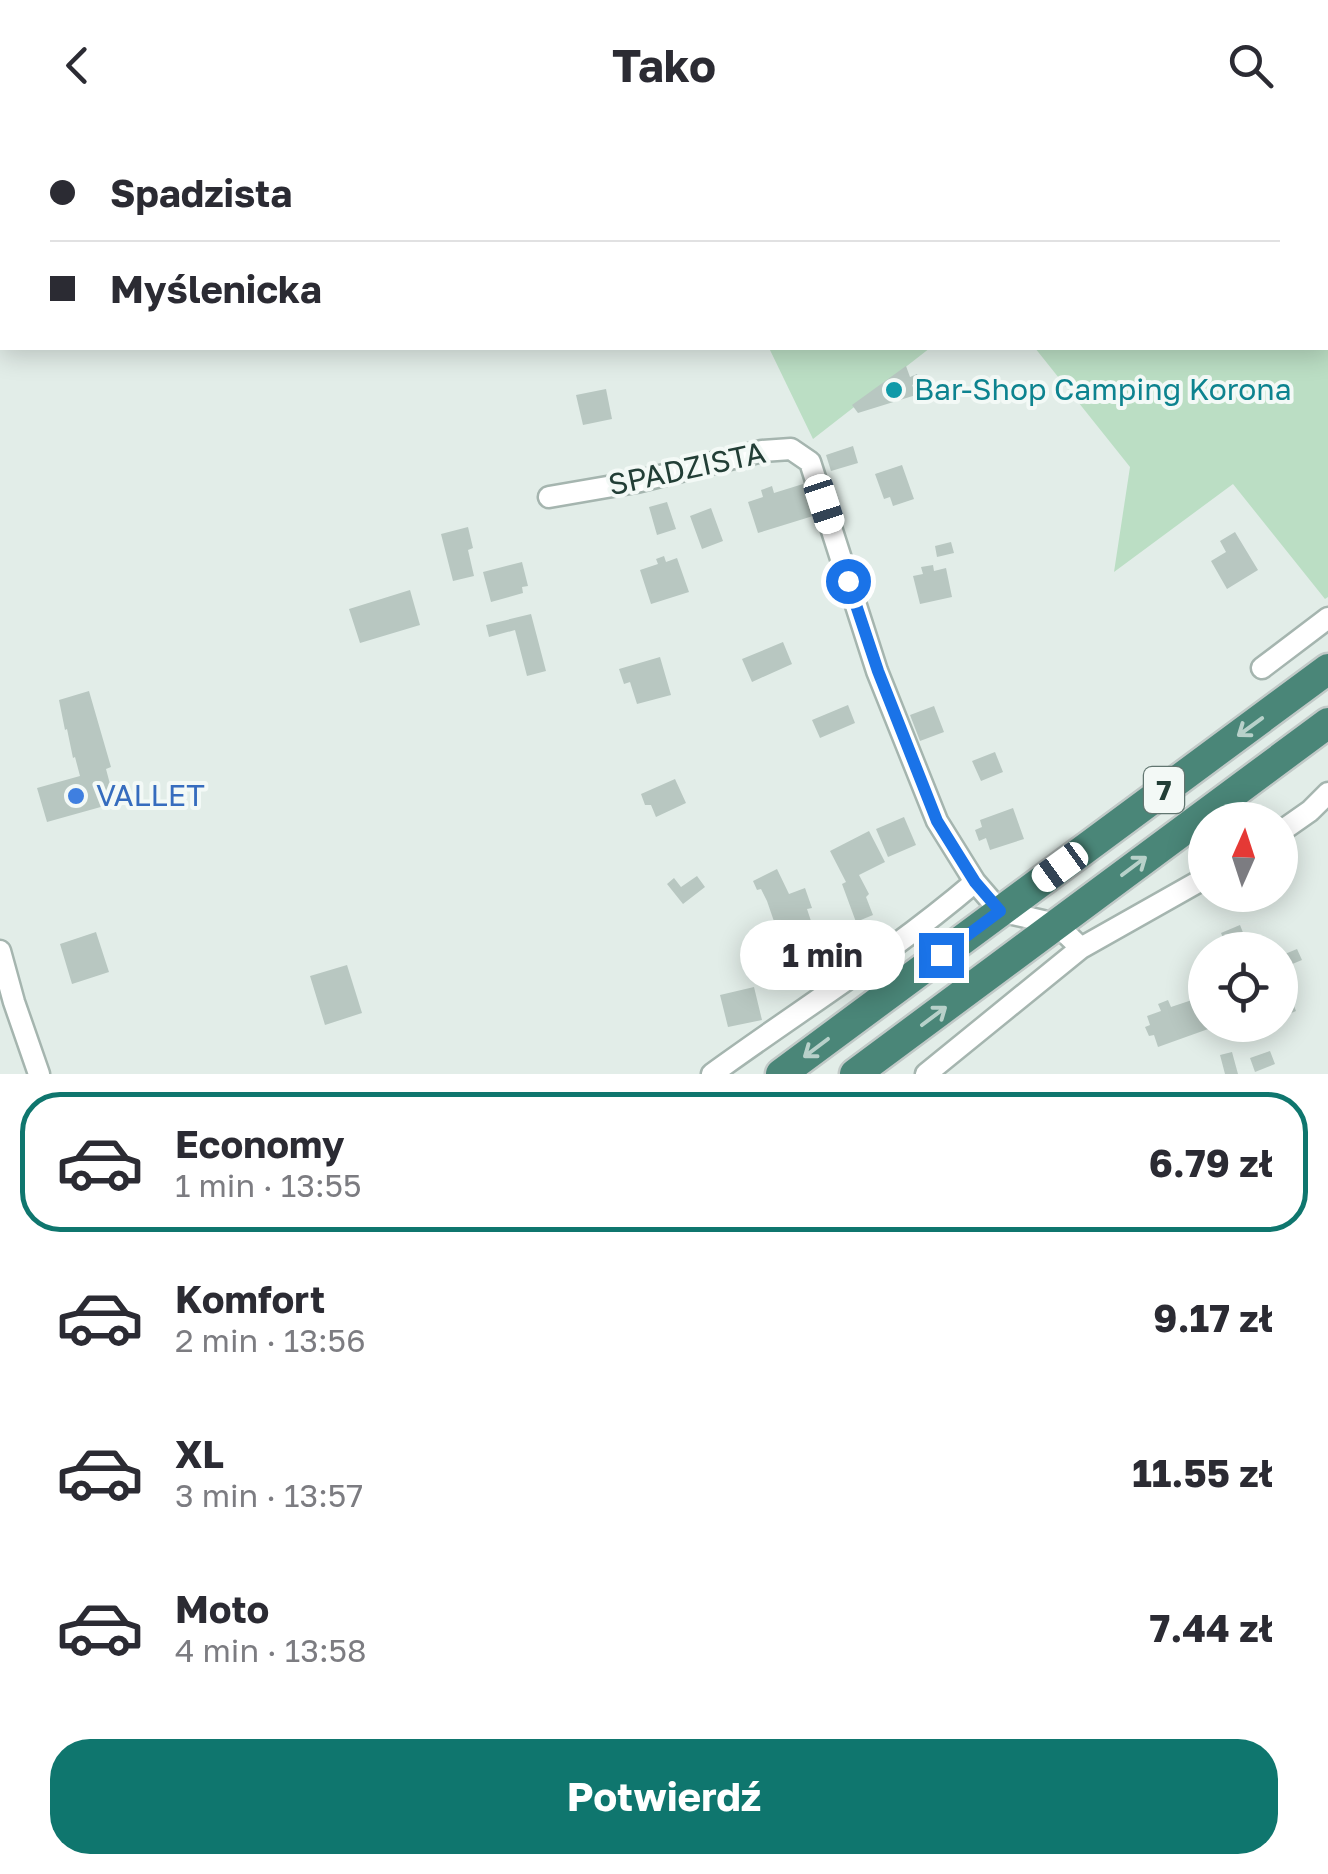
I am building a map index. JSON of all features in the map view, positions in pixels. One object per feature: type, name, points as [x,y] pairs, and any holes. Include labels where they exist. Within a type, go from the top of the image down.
[{"type":"highway","name":"7","points":[[780,1074],[1328,669]]},
{"type":"highway","name":"7","points":[[856,1074],[1328,722]]},
{"type":"street","name":"SPADZISTA","points":[[549,497],[636,482],[762,451],[791,449],[810,462],[884,688],[937,821],[975,882],[1000,911]]},
{"type":"street","points":[[1262,668],[1328,618]]},
{"type":"street","points":[[1298,820],[1328,793]]},
{"type":"street","points":[[712,1074],[937,915],[975,882]]},
{"type":"street","points":[[926,1074],[1081,948],[1188,888]]},
{"type":"street","points":[[1000,911],[1056,924],[1081,948]]},
{"type":"street","points":[[0,951],[39,1074]]},
{"type":"green space","points":[[770,350],[927,350],[813,439]]},
{"type":"green space","points":[[1037,350],[1328,350],[1328,597],[1325,599],[1233,484],[1114,572],[1130,467]]},
{"type":"building","name":"Bar-Shop Camping Korona","points":[[906,366],[910,377],[917,374],[919,382],[912,385],[916,395],[858,413],[852,405]]},
{"type":"building","points":[[606,389],[612,419],[583,425],[576,395]]},
{"type":"building","points":[[853,446],[858,463],[831,471],[826,455]]},
{"type":"building","points":[[902,465],[914,499],[893,506],[890,497],[884,499],[875,474]]},
{"type":"building","points":[[803,484],[813,516],[758,533],[748,502],[763,497],[761,490],[772,486],[774,493]]},
{"type":"building","points":[[667,502],[676,529],[657,535],[649,507]]},
{"type":"building","points":[[711,508],[723,541],[702,549],[690,516]]},
{"type":"building","points":[[468,527],[474,576],[453,581],[441,534]]},
{"type":"building","points":[[1235,532],[1258,570],[1227,589],[1211,561],[1226,552],[1220,541]]},
{"type":"building","points":[[951,542],[954,553],[937,557],[935,546]]},
{"type":"building","points":[[664,556],[666,562],[677,558],[689,592],[651,604],[640,570],[658,564],[656,559]]},
{"type":"building","points":[[522,562],[528,586],[522,587],[523,593],[491,602],[483,572]]},
{"type":"building","points":[[933,565],[934,571],[946,568],[952,597],[920,604],[913,576],[923,574],[921,567]]},
{"type":"building","points":[[410,590],[420,625],[360,643],[349,609]]},
{"type":"building","points":[[531,614],[546,671],[527,676],[515,630],[489,637],[486,625]]},
{"type":"building","points":[[783,642],[792,664],[752,682],[742,659]]},
{"type":"building","points":[[660,657],[671,695],[637,704],[630,682],[624,684],[619,669]]},
{"type":"building","points":[[89,691],[111,767],[106,769],[115,803],[47,822],[37,788],[80,776],[59,700]]},
{"type":"building","points":[[848,705],[855,723],[820,738],[812,720]]},
{"type":"building","points":[[934,706],[944,732],[920,741],[910,715]]},
{"type":"building","points":[[995,752],[1003,772],[981,781],[972,761]]},
{"type":"building","points":[[675,779],[686,803],[656,817],[641,794]]},
{"type":"building","points":[[1013,808],[1024,839],[990,850],[986,838],[979,841],[975,830],[982,827],[980,820]]},
{"type":"building","points":[[904,817],[916,845],[888,857],[876,829]]},
{"type":"building","points":[[869,831],[885,862],[859,875],[869,894],[866,897],[873,915],[856,922],[842,884],[846,882],[830,851]]},
{"type":"building","points":[[777,869],[789,894],[805,888],[812,908],[807,909],[811,921],[778,933],[767,901],[753,881]]},
{"type":"building","points":[[697,876],[705,887],[683,904],[667,884],[674,878],[681,887]]},
{"type":"building","points":[[1240,925],[1243,932],[1223,932]]},
{"type":"building","points":[[96,932],[109,972],[72,984],[60,944]]},
{"type":"building","points":[[880,934],[886,941],[857,962],[849,941]]},
{"type":"building","points":[[832,941],[842,966],[807,980],[798,955]]},
{"type":"building","points":[[347,965],[362,1013],[325,1025],[310,976]]},
{"type":"building","points":[[754,987],[762,1020],[728,1027],[720,995]]},
{"type":"building","points":[[1168,1000],[1171,1007],[1188,1001],[1188,1036],[1158,1047],[1154,1035],[1149,1036],[1145,1027],[1150,1025],[1147,1016],[1161,1011],[1158,1004]]},
{"type":"building","points":[[1270,1051],[1275,1064],[1255,1072],[1250,1058]]},
{"type":"building","points":[[1232,1052],[1238,1074],[1225,1074],[1220,1055]]},
{"type":"place","name":"Bar-Shop Camping Korona","points":[[894,390]]},
{"type":"place","name":"VALLET","points":[[76,796]]},
{"type":"route","points":[[848,581],[878,671],[937,821],[975,882],[1000,911],[941,955]]}]
